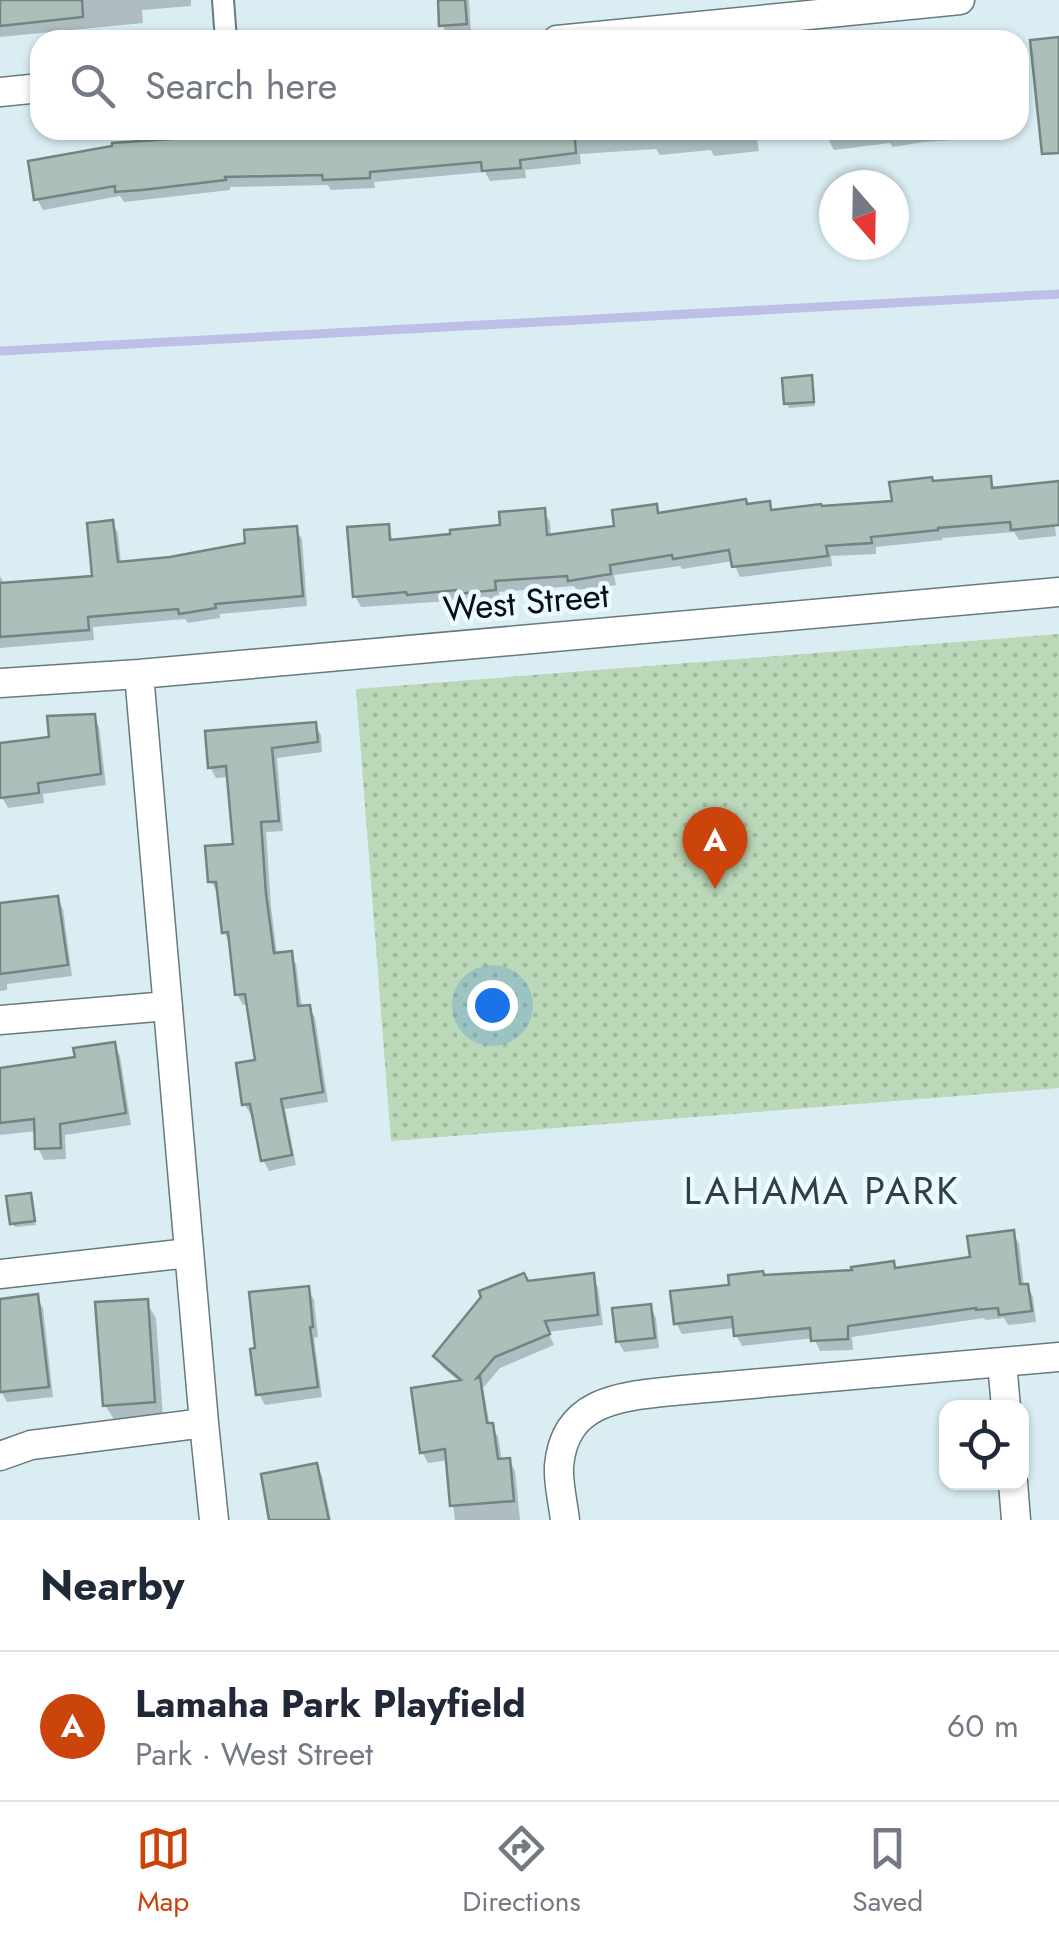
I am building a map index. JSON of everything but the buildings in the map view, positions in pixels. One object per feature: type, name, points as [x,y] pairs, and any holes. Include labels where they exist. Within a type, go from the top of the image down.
[{"type":"street","points":[[223,0],[225,30]]},
{"type":"street","points":[[658,30],[960,0]]},
{"type":"street","points":[[0,92],[30,89]]},
{"type":"street","name":"West Street","points":[[0,683],[140,674],[1059,592]]},
{"type":"street","points":[[140,674],[214,1520]]},
{"type":"street","points":[[0,1020],[168,1006]]},
{"type":"street","points":[[0,1274],[189,1253]]},
{"type":"street","points":[[565,1520],[559,1470],[563,1441],[580,1417],[600,1404],[683,1390],[1059,1357]]},
{"type":"street","points":[[1002,1362],[1005,1400]]},
{"type":"street","points":[[0,1456],[32,1444],[204,1422]]},
{"type":"street","points":[[1013,1490],[1016,1520]]},
{"type":"green space","points":[[1059,634],[1059,1088],[391,1141],[356,689]]},
{"type":"waterway","points":[[0,351],[1059,294]]},
{"type":"place","name":"Lamaha Park Playfield","points":[[715,889]]},
{"type":"district","name":"LAHAMA PARK","points":[[822,1190]]}]
